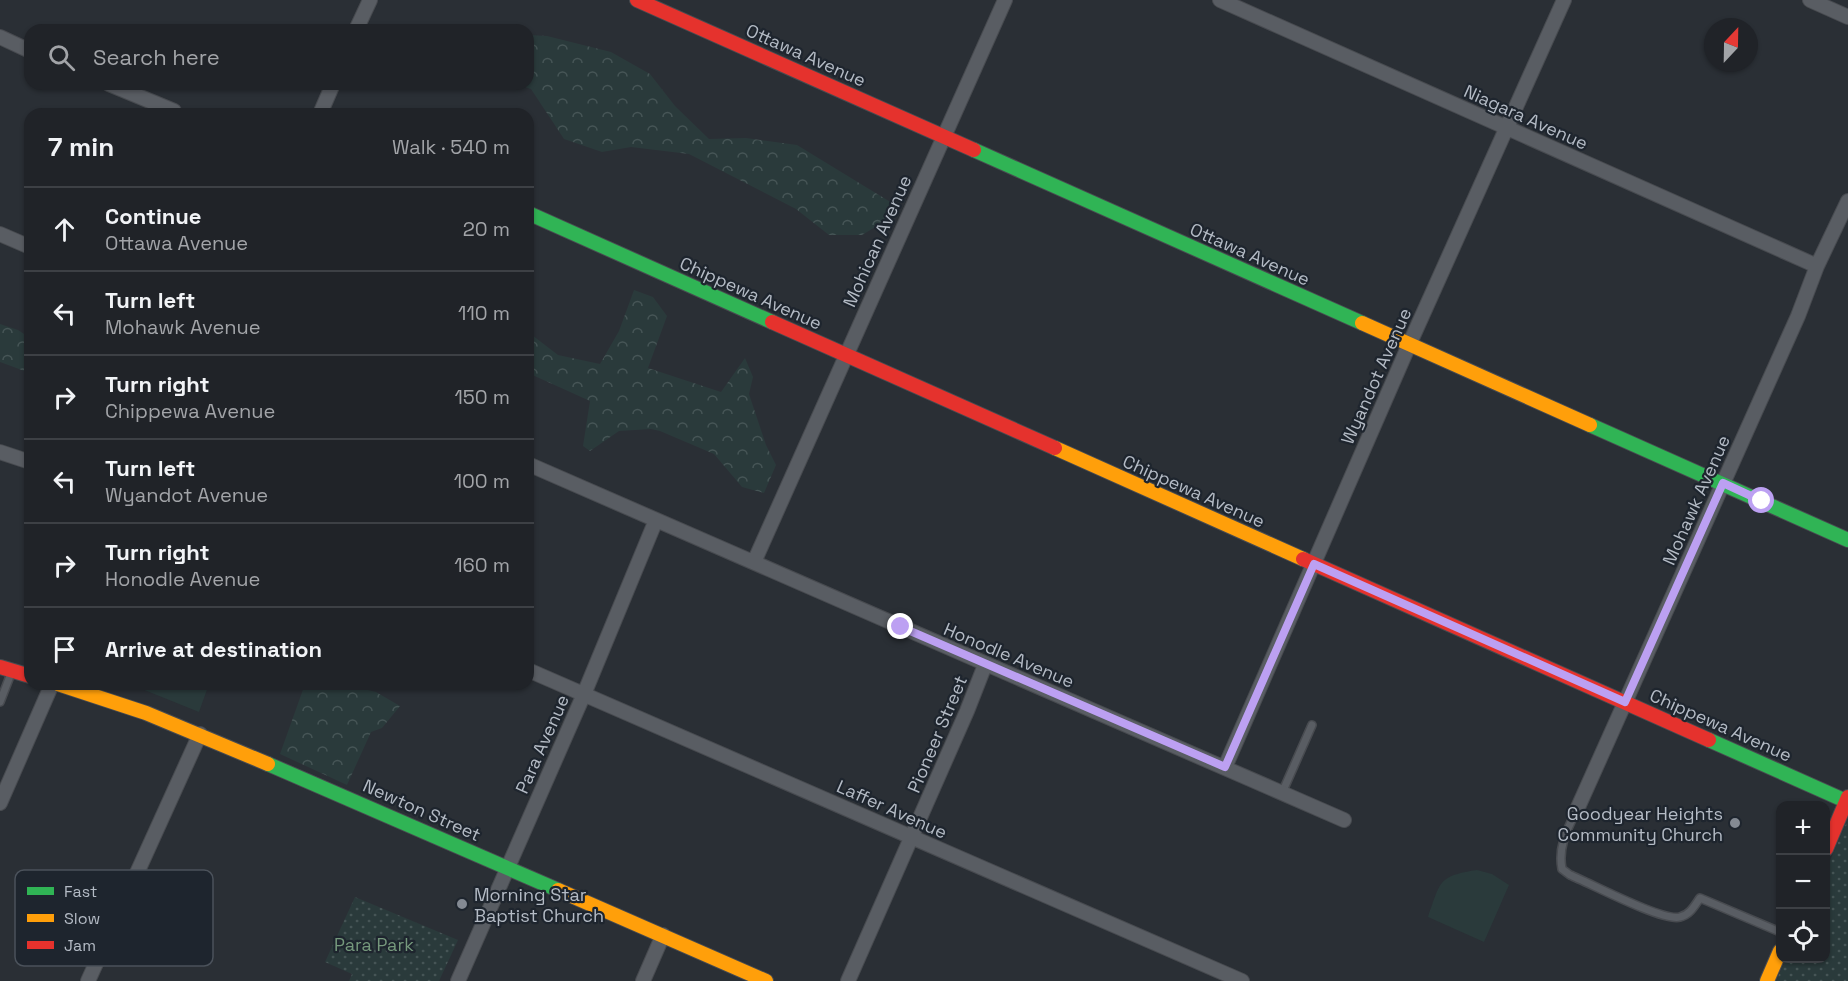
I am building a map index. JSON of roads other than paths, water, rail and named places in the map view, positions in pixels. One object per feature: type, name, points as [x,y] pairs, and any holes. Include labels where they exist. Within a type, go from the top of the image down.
[{"type":"street","points":[[359,24],[369,0]]},
{"type":"street","name":"Ottawa Avenue","points":[[636,0],[1848,540]]},
{"type":"street","name":"Mohican Avenue","points":[[754,562],[1005,0]]},
{"type":"street","name":"Niagara Avenue","points":[[1220,0],[1817,266]]},
{"type":"street","name":"Wyandot Avenue","points":[[1225,767],[1409,345],[1564,0]]},
{"type":"street","points":[[1810,0],[1848,17]]},
{"type":"street","points":[[0,37],[24,48]]},
{"type":"street","points":[[123,90],[167,108]]},
{"type":"street","points":[[323,108],[330,90]]},
{"type":"street","name":"Mohawk Avenue","points":[[1575,814],[1798,316],[1817,266],[1848,201]]},
{"type":"street","name":"Chippewa Avenue","points":[[534,216],[1847,799]]},
{"type":"street","points":[[0,234],[24,244]]},
{"type":"street","points":[[0,452],[24,460]]},
{"type":"street","name":"Honodle Avenue","points":[[534,468],[1344,820]]},
{"type":"street","name":"Para Avenue","points":[[458,981],[506,867],[584,694],[656,520]]},
{"type":"street","name":"Pioneer Street","points":[[848,981],[985,665]]},
{"type":"street","points":[[6,669],[24,674]]},
{"type":"street","name":"Laffer Avenue","points":[[534,673],[1242,981]]},
{"type":"street","points":[[0,803],[56,690]]},
{"type":"street","name":"Newton Street","points":[[77,690],[200,734],[766,981]]},
{"type":"street","points":[[138,870],[200,734]]},
{"type":"street","points":[[1830,839],[1847,799]]},
{"type":"street","points":[[643,981],[663,935]]},
{"type":"street","points":[[1767,981],[1776,960]]},
{"type":"street","points":[[88,981],[95,966]]},
{"type":"lane","points":[[0,702],[6,669]]},
{"type":"lane","points":[[1282,793],[1312,725]]},
{"type":"lane","points":[[1575,814],[1566,832],[1560,858],[1562,868],[1570,875],[1662,916],[1679,918],[1688,914],[1700,898],[1776,930]]},
{"type":"place","name":"Goodyear Heights Community Church","points":[[1735,823]]},
{"type":"place","name":"Morning Star Baptist Church","points":[[462,904]]},
{"type":"park label","name":"Para Park","points":[[374,944]]}]
